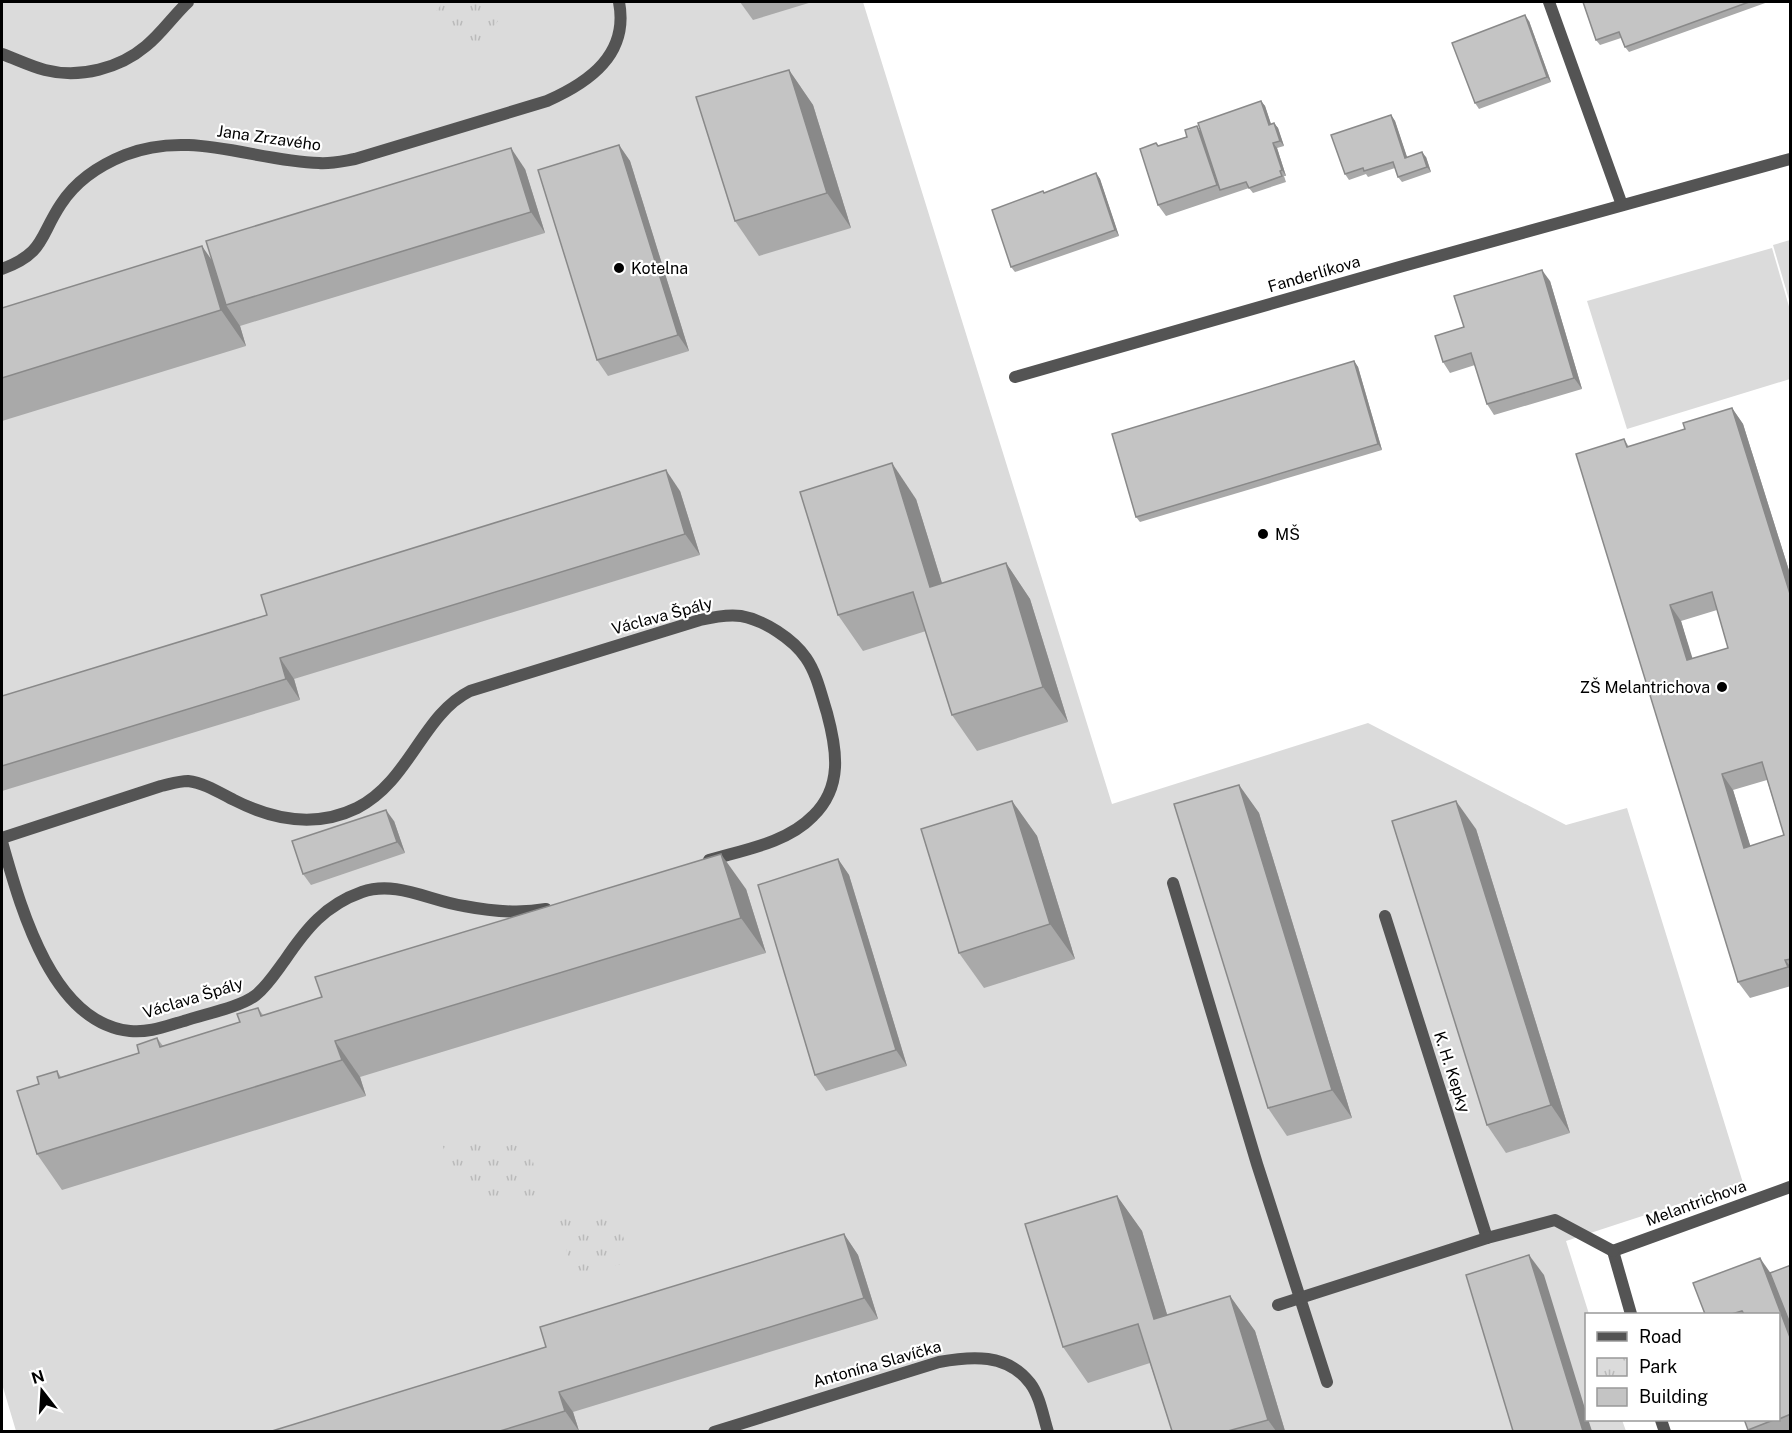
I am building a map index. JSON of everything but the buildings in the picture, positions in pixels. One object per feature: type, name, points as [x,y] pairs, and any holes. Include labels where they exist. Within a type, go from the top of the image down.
[{"type":"street","points":[[2,54],[46,70],[81,73],[105,68],[126,60],[148,44],[188,2]]},
{"type":"street","name":"Jana Zrzavého","points":[[2,269],[24,258],[39,245],[59,206],[79,183],[105,165],[147,148],[185,143],[291,161],[321,164],[338,162],[355,159],[525,108],[570,91],[591,76],[611,53],[620,28],[618,2]]},
{"type":"street","points":[[1549,2],[1622,205]]},
{"type":"street","name":"Fanderlíkova","points":[[1015,377],[1791,159]]},
{"type":"street","name":"Václava Špály","points":[[556,906],[534,911],[486,909],[463,906],[400,890],[379,888],[367,891],[336,903],[320,915],[302,934],[268,984],[255,996],[220,1010],[156,1029],[129,1031],[108,1024],[85,1011],[58,984],[18,899],[2,840],[182,781],[208,787],[265,814],[297,819],[334,816],[358,807],[385,787],[405,765],[447,706],[470,691],[700,620],[717,616],[741,616],[761,623],[779,634],[799,650],[810,665],[819,687],[832,734],[836,763],[835,776],[829,796],[820,809],[797,829],[769,842],[693,865]]},
{"type":"street","points":[[1173,883],[1257,1164],[1327,1382]]},
{"type":"street","name":"K. H. Kepky","points":[[1385,916],[1487,1238]]},
{"type":"street","name":"Melantrichova","points":[[1613,1251],[1791,1187]]},
{"type":"street","points":[[1278,1305],[1487,1238],[1555,1220],[1613,1251],[1631,1313]]},
{"type":"street","name":"Antonína Slavíčka","points":[[714,1431],[939,1362],[975,1357],[989,1358],[1004,1363],[1030,1382],[1038,1398],[1048,1431]]},
{"type":"green space","points":[[2,2],[863,2],[1112,804],[1368,723],[1566,825],[1627,808],[1743,1183],[1566,1241],[1589,1313],[1585,1313],[1585,1421],[1622,1421],[1626,1431],[16,1431],[2,1384]]},
{"type":"green space","points":[[443,2],[490,2],[504,13],[479,46],[435,13]]},
{"type":"green space","points":[[1790,240],[1790,303],[1773,245]]},
{"type":"green space","points":[[1772,248],[1790,310],[1790,379],[1627,429],[1587,301]]},
{"type":"green space","points":[[440,1138],[492,1138],[497,1149],[527,1141],[542,1193],[484,1210],[473,1185],[457,1188]]},
{"type":"green space","points":[[613,1205],[631,1261],[574,1278],[558,1220]]},
{"type":"place","name":"Kotelna","points":[[619,268]]},
{"type":"place","name":"MŠ","points":[[1263,534]]},
{"type":"place","name":"ZŠ Melantrichova","points":[[1722,687]]}]
